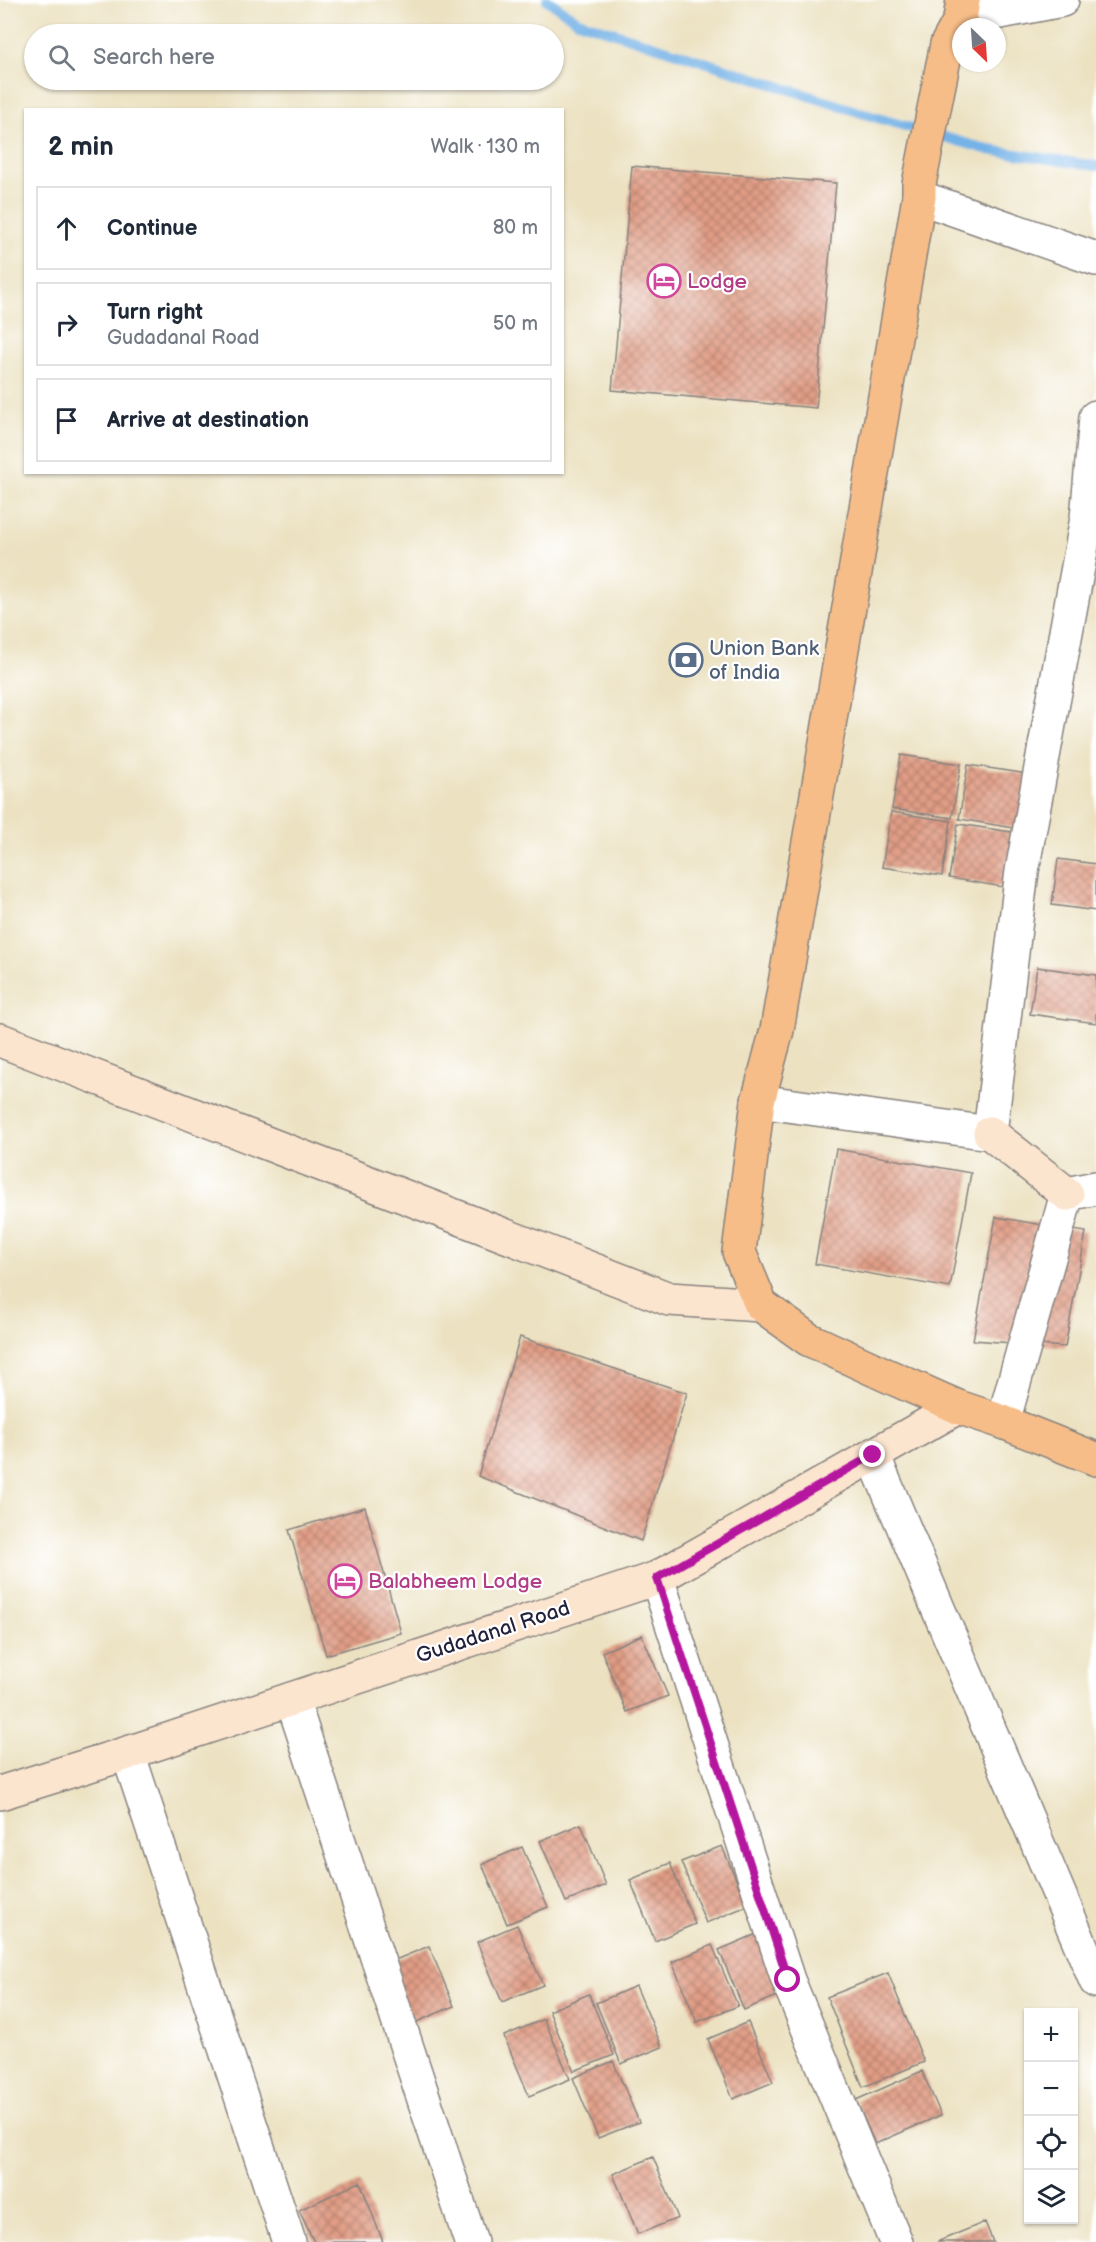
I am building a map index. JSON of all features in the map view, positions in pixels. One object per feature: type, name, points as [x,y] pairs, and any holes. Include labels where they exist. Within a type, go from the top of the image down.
[{"type":"highway","points":[[952,39],[919,191],[777,1030],[758,1101],[739,1252],[761,1305],[808,1339],[958,1407],[1088,1449]]},
{"type":"street","points":[[971,18],[1062,0]]},
{"type":"street","points":[[919,191],[1096,259]]},
{"type":"street","points":[[990,1133],[1022,871],[1087,518],[1096,417]]},
{"type":"street","points":[[0,1040],[669,1299],[761,1305]]},
{"type":"street","points":[[758,1101],[990,1133],[1081,1191],[1003,1422]]},
{"type":"street","name":"Gudadanal Road","points":[[0,1792],[128,1753],[657,1578],[958,1407]]},
{"type":"street","points":[[873,1455],[1096,1982]]},
{"type":"street","points":[[657,1578],[788,1980],[896,2242]]},
{"type":"street","points":[[292,1699],[471,2242]]},
{"type":"street","points":[[128,1753],[289,2242]]},
{"type":"building","points":[[632,166],[836,183],[816,408],[612,390]]},
{"type":"building","points":[[901,755],[961,764],[952,818],[892,809]]},
{"type":"building","points":[[968,765],[1028,774],[1019,829],[959,819]]},
{"type":"building","points":[[891,812],[951,821],[942,876],[882,867]]},
{"type":"building","points":[[958,824],[1018,833],[1009,888],[949,878]]},
{"type":"building","points":[[1058,859],[1096,864],[1096,911],[1052,905]]},
{"type":"building","points":[[1037,967],[1096,975],[1096,1023],[1030,1014]]},
{"type":"building","points":[[836,1149],[971,1173],[950,1288],[815,1264]]},
{"type":"building","points":[[996,1217],[1086,1232],[1065,1347],[973,1340]]},
{"type":"building","points":[[520,1337],[687,1393],[641,1541],[478,1476]]},
{"type":"building","name":"Balabheem Lodge","points":[[365,1507],[401,1633],[326,1655],[289,1530]]},
{"type":"building","points":[[642,1635],[668,1696],[627,1712],[602,1652]]},
{"type":"building","points":[[581,1824],[606,1885],[566,1902],[540,1841]]},
{"type":"building","points":[[722,1846],[747,1906],[706,1923],[681,1862]]},
{"type":"building","points":[[522,1847],[548,1907],[507,1924],[482,1864]]},
{"type":"building","points":[[670,1863],[695,1924],[655,1941],[630,1880]]},
{"type":"building","points":[[517,1925],[543,1985],[502,2002],[477,1942]]},
{"type":"building","points":[[759,1933],[784,1993],[744,2010],[719,1950]]},
{"type":"building","points":[[712,1945],[738,2006],[697,2022],[672,1962]]},
{"type":"building","points":[[429,1946],[454,2006],[414,2023],[388,1963]]},
{"type":"building","points":[[888,1973],[924,2062],[863,2087],[827,1997]]},
{"type":"building","points":[[636,1986],[662,2047],[621,2064],[596,2003]]},
{"type":"building","points":[[589,1994],[614,2055],[574,2071],[549,2011]]},
{"type":"building","points":[[544,2019],[570,2079],[529,2096],[504,2036]]},
{"type":"building","points":[[748,2022],[773,2082],[733,2099],[708,2039]]},
{"type":"building","points":[[613,2061],[639,2122],[598,2138],[573,2078]]},
{"type":"building","points":[[922,2071],[941,2115],[875,2144],[856,2100]]},
{"type":"building","points":[[653,2157],[678,2218],[638,2234],[613,2174]]},
{"type":"building","points":[[360,2182],[383,2242],[314,2242],[299,2210]]},
{"type":"building","points":[[985,2222],[993,2242],[937,2242]]},
{"type":"waterway","points":[[547,0],[578,21],[874,117],[989,150],[1096,166]]},
{"type":"place","name":"Lodge","points":[[664,281]]},
{"type":"place","name":"Union Bank of India","points":[[686,660]]},
{"type":"place","name":"Balabheem Lodge","points":[[345,1581]]},
{"type":"route","points":[[788,1980],[657,1578],[873,1455]]}]
